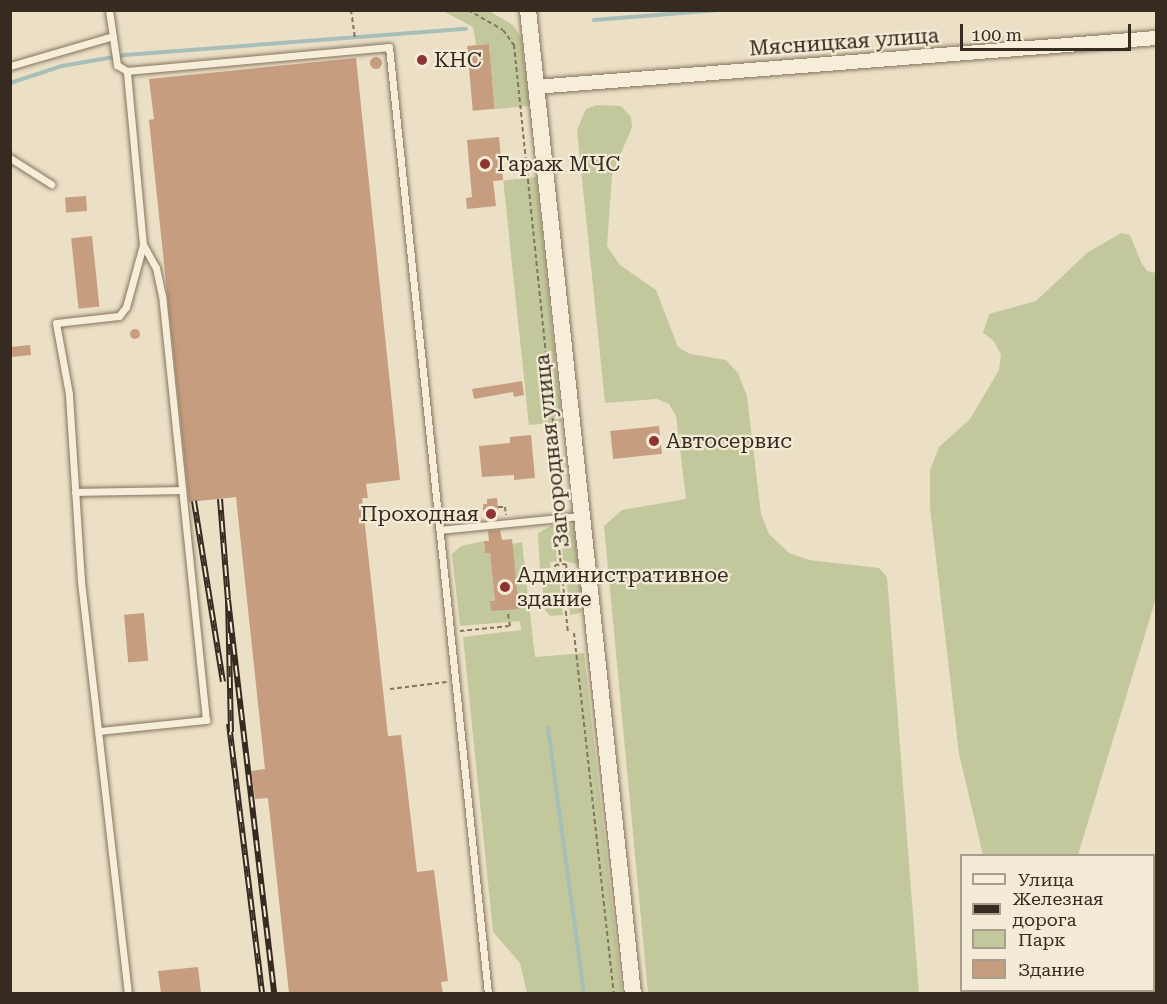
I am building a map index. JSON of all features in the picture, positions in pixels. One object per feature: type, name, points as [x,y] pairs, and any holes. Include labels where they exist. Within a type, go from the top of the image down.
[{"type":"street","points":[[511,10],[528,15]]},
{"type":"street","name":"Загородная улица","points":[[528,15],[633,993]]},
{"type":"street","name":"Мясницкая улица","points":[[535,87],[1156,38]]},
{"type":"lane","points":[[109,10],[116,61],[127,71],[143,245],[126,307],[119,316],[56,323],[69,394],[75,492],[128,993]]},
{"type":"lane","points":[[10,66],[113,36]]},
{"type":"lane","points":[[127,71],[390,47],[488,993]]},
{"type":"lane","points":[[10,158],[51,184]]},
{"type":"lane","points":[[99,731],[206,720],[160,280],[143,245]]},
{"type":"lane","points":[[75,492],[181,490]]},
{"type":"lane","points":[[440,530],[581,516]]},
{"type":"path","points":[[351,10],[356,50]]},
{"type":"path","points":[[468,10],[503,30],[514,45],[553,423]]},
{"type":"path","points":[[498,507],[506,507],[507,523]]},
{"type":"path","points":[[446,512],[484,509]]},
{"type":"path","points":[[556,518],[561,564]]},
{"type":"path","points":[[561,564],[566,564],[567,573],[556,574],[555,565],[561,564]]},
{"type":"path","points":[[533,572],[555,570]]},
{"type":"path","points":[[562,574],[568,633]]},
{"type":"path","points":[[451,632],[510,626],[508,612]]},
{"type":"path","points":[[574,633],[614,993]]},
{"type":"path","points":[[390,689],[456,681]]},
{"type":"green space","points":[[443,11],[489,11],[513,25],[521,37],[529,106],[495,109],[489,44],[476,45],[473,27]]},
{"type":"green space","points":[[597,105],[621,106],[631,117],[632,127],[612,175],[607,246],[620,265],[656,290],[678,347],[690,354],[726,360],[738,373],[747,396],[761,514],[769,534],[789,553],[809,560],[879,568],[887,577],[919,993],[648,993],[604,526],[622,510],[686,499],[676,416],[669,404],[657,399],[605,403],[577,130],[586,109]]},
{"type":"green space","points":[[536,177],[562,422],[529,425],[503,180]]},
{"type":"green space","points":[[1121,233],[1130,235],[1147,271],[1156,273],[1156,598],[1078,854],[983,854],[959,754],[930,508],[930,470],[939,447],[970,419],[999,370],[1001,354],[993,340],[983,333],[989,314],[1036,301],[1087,253]]},
{"type":"green space","points":[[569,523],[574,528],[578,565],[563,560],[560,524]]},
{"type":"green space","points":[[553,525],[557,561],[550,562],[551,568],[540,569],[538,533]]},
{"type":"green space","points":[[484,541],[485,553],[490,553],[495,601],[490,601],[518,609],[512,544],[522,542],[535,657],[584,653],[622,993],[527,993],[520,963],[493,932],[463,637],[521,630],[520,621],[460,626],[452,554],[461,546]]},
{"type":"green space","points":[[579,571],[583,607],[580,613],[570,615],[566,578]]},
{"type":"green space","points":[[552,574],[552,580],[559,579],[563,615],[550,616],[545,610],[541,575]]},
{"type":"green space","points":[[1156,848],[1156,993],[1112,993],[1155,992]]},
{"type":"green space","points":[[993,992],[1037,992],[1036,994]]},
{"type":"building","points":[[489,44],[495,109],[473,111],[467,46]]},
{"type":"building","name":"КНС","points":[[424,54],[428,60],[424,66],[420,66],[416,58]]},
{"type":"building","points":[[378,57],[382,63],[378,69],[374,69],[370,61]]},
{"type":"building","points":[[356,58],[400,480],[366,484],[368,498],[362,498],[388,736],[401,735],[417,872],[434,870],[448,981],[441,982],[443,993],[289,993],[268,798],[255,799],[251,771],[265,769],[236,497],[189,502],[149,120],[154,119],[149,79]]},
{"type":"building","name":"Гараж МЧС","points":[[499,137],[503,180],[493,181],[496,206],[467,209],[466,198],[472,197],[467,140]]},
{"type":"building","points":[[86,196],[87,211],[66,212],[65,197]]},
{"type":"building","points":[[92,236],[99,307],[79,309],[71,238]]},
{"type":"building","points":[[135,329],[139,330],[139,338],[135,339],[131,338],[130,334],[131,330]]},
{"type":"building","points":[[30,345],[31,355],[11,357],[10,347]]},
{"type":"building","points":[[522,381],[524,395],[514,397],[513,392],[474,399],[472,389]]},
{"type":"building","points":[[659,426],[662,454],[613,459],[610,431]]},
{"type":"building","points":[[531,435],[535,478],[514,480],[514,475],[482,477],[479,446],[510,443],[510,437]]},
{"type":"building","name":"Проходная","points":[[497,498],[499,518],[485,520],[483,504],[487,504],[487,499]]},
{"type":"building","name":"Административное здание","points":[[500,530],[502,540],[512,539],[519,609],[491,611],[490,601],[495,601],[490,553],[485,553],[484,541],[489,541],[488,531]]},
{"type":"building","points":[[144,613],[148,661],[128,663],[124,615]]},
{"type":"building","points":[[198,967],[201,993],[161,993],[158,971]]},
{"type":"waterway","points":[[594,20],[719,10]]},
{"type":"waterway","points":[[10,83],[62,66],[125,55],[466,29]]},
{"type":"waterway","points":[[548,728],[584,994]]},
{"type":"railway","points":[[220,499],[228,600]]},
{"type":"railway","points":[[194,501],[223,682]]},
{"type":"railway","points":[[231,732],[228,600],[274,994]]},
{"type":"railway","points":[[229,724],[262,994]]},
{"type":"place","name":"КНС","points":[[422,60]]},
{"type":"place","name":"Гараж МЧС","points":[[485,164]]},
{"type":"place","name":"Автосервис","points":[[654,441]]},
{"type":"place","name":"Проходная","points":[[491,514]]},
{"type":"place","name":"Административное здание","points":[[505,587]]}]
